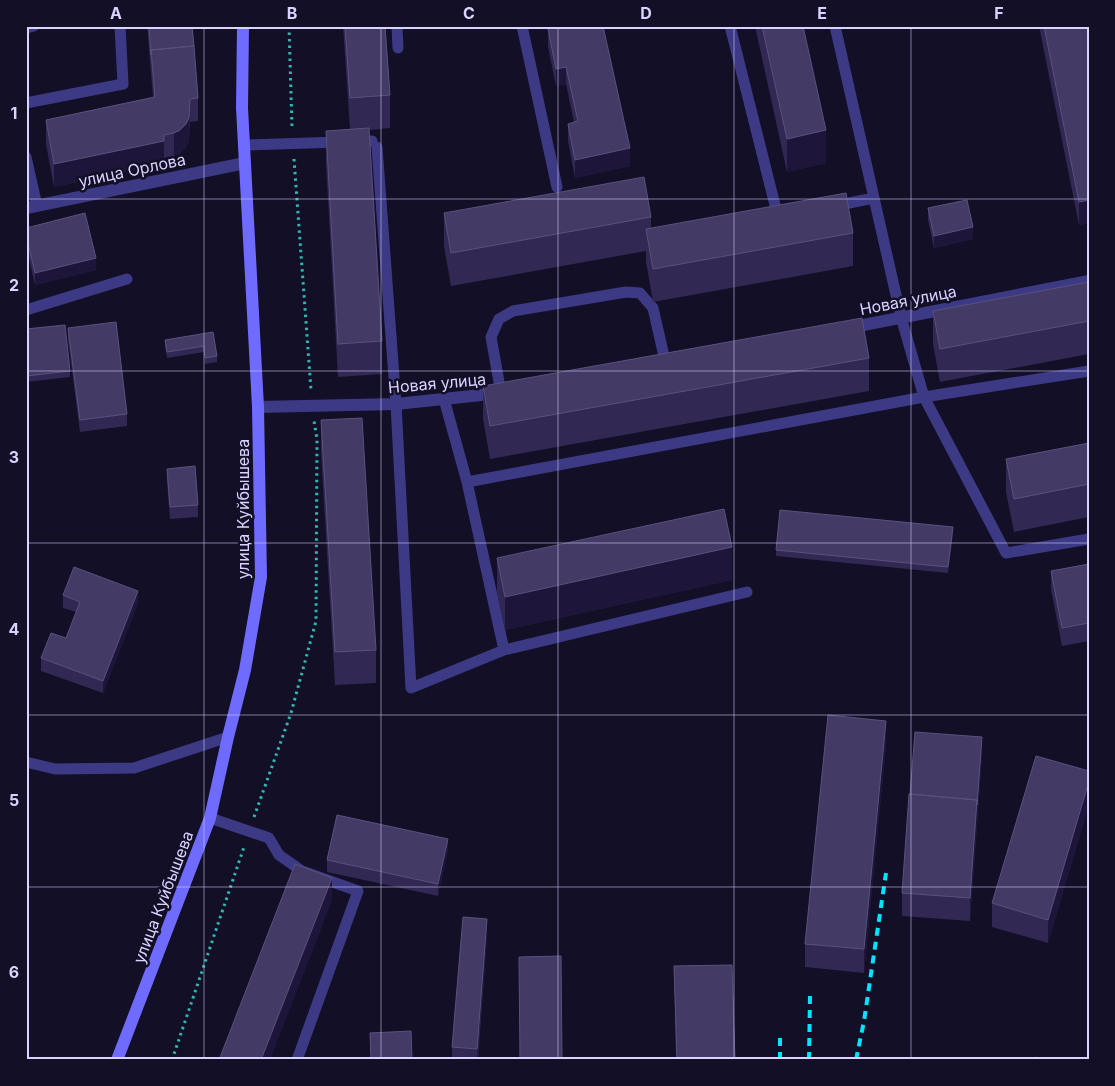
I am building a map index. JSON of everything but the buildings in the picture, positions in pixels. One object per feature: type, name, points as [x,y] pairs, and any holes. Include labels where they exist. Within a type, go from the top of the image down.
[{"type":"main road","name":"улица Куйбышева","points":[[117,1060],[210,818],[246,670],[261,577],[258,407],[242,108],[243,26]]},
{"type":"street","name":"улица Орлова","points":[[32,207],[245,163]]},
{"type":"street","name":"Новая улица","points":[[835,331],[1089,281]]},
{"type":"street","name":"Новая улица","points":[[258,407],[396,404],[505,393]]},
{"type":"lane","points":[[26,28],[34,26]]},
{"type":"lane","points":[[26,103],[123,84],[120,26]]},
{"type":"lane","points":[[398,26],[398,48]]},
{"type":"lane","points":[[522,26],[557,187]]},
{"type":"lane","points":[[730,26],[778,217]]},
{"type":"lane","points":[[835,26],[900,317],[924,397],[1006,553],[1089,539]]},
{"type":"lane","points":[[245,145],[375,144],[396,404],[411,688],[504,650],[747,592]]},
{"type":"lane","points":[[26,157],[32,207]]},
{"type":"lane","points":[[826,208],[874,198]]},
{"type":"lane","points":[[26,310],[127,279]]},
{"type":"lane","points":[[505,393],[491,337],[499,319],[513,311],[541,306],[626,292],[640,293],[654,308],[666,365]]},
{"type":"lane","points":[[467,482],[924,397],[1089,371]]},
{"type":"lane","points":[[444,399],[467,482],[504,650]]},
{"type":"lane","points":[[26,762],[55,769],[134,768],[228,738]]},
{"type":"lane","points":[[210,818],[269,838],[279,854],[302,871],[358,891],[297,1060]]},
{"type":"path","points":[[172,1060],[291,713],[316,621],[317,439],[312,406],[293,144],[290,26]]},
{"type":"railway","points":[[856,1060],[864,1021],[886,873]]},
{"type":"railway","points":[[809,1060],[810,995]]},
{"type":"railway","points":[[780,1038],[780,1060]]}]
